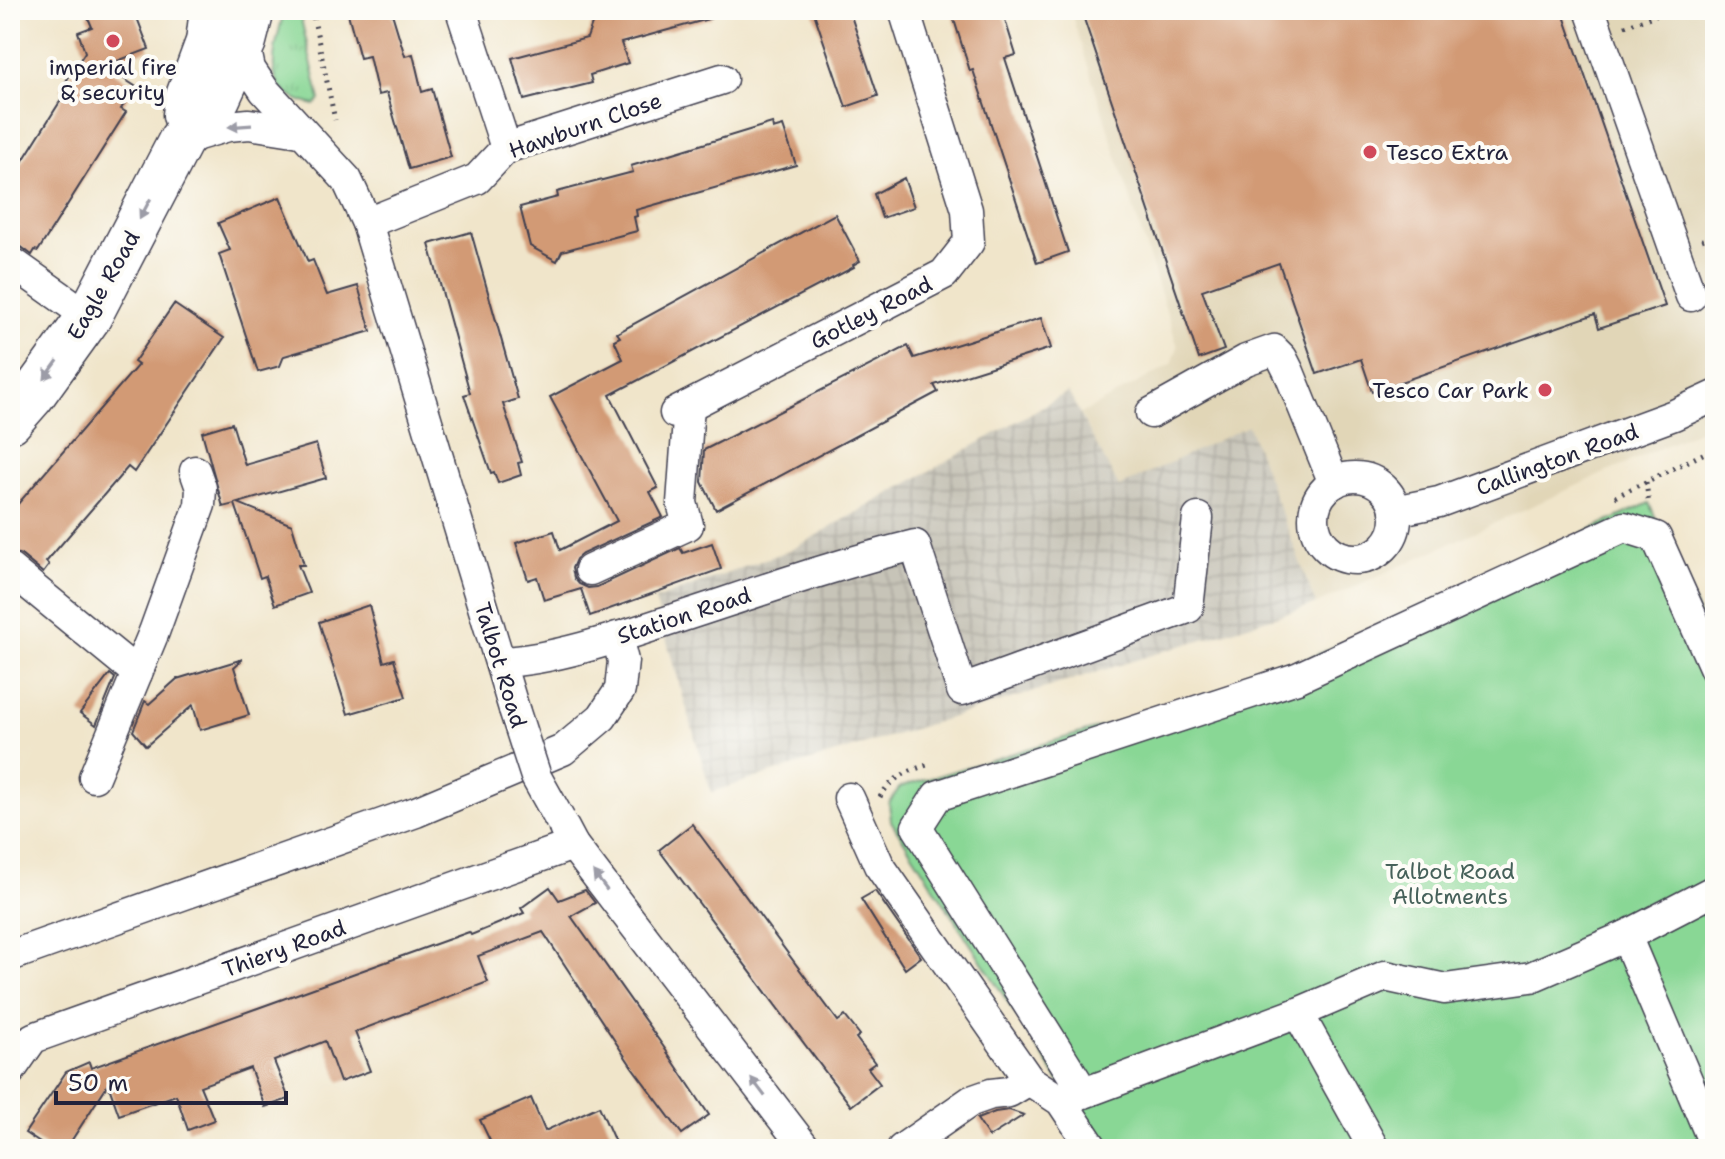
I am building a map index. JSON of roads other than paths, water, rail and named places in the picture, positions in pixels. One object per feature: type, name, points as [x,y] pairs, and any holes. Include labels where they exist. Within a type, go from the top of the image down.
[{"type":"highway","name":"Eagle Road","points":[[181,140],[187,99],[208,42],[212,10]]},
{"type":"highway","name":"Eagle Road","points":[[10,421],[89,317],[181,140],[218,98],[248,25]]},
{"type":"street","points":[[461,10],[506,148]]},
{"type":"street","name":"Gotley Road","points":[[590,570],[688,525],[682,503],[682,409],[944,274],[969,242],[967,210],[904,10]]},
{"type":"street","points":[[1590,10],[1691,296]]},
{"type":"street","name":"Talbot Road","points":[[248,25],[250,69],[300,132],[324,152],[347,180],[367,223],[536,777],[566,833],[806,1149]]},
{"type":"street","name":"Hawburn Close","points":[[367,223],[477,179],[506,148],[722,79]]},
{"type":"street","points":[[181,140],[228,126],[249,124],[300,132]]},
{"type":"street","points":[[10,261],[89,317]]},
{"type":"street","points":[[1151,413],[1246,360],[1274,350],[1289,372],[1334,483]]},
{"type":"street","name":"Callington Road","points":[[1395,511],[1439,502],[1674,415],[1715,396]]},
{"type":"street","points":[[94,777],[200,505],[201,488],[195,471]]},
{"type":"street","points":[[1354,477],[1382,487],[1395,511],[1393,534],[1386,546],[1374,555],[1360,559],[1337,555],[1321,540],[1315,519],[1316,507],[1324,492],[1334,483],[1354,477]]},
{"type":"street","name":"Station Road","points":[[501,662],[520,662],[617,637],[864,557],[915,545],[962,690],[1188,608],[1198,518]]},
{"type":"street","points":[[1093,1149],[1070,1093],[917,827],[937,796],[1297,678],[1624,527],[1656,537],[1715,669]]},
{"type":"street","points":[[10,569],[137,673]]},
{"type":"street","points":[[10,956],[416,812],[563,750],[602,717],[620,690],[623,661],[617,637]]},
{"type":"street","points":[[849,798],[879,865],[1029,1080],[1070,1093],[1084,1093],[1298,1013],[1385,976],[1445,989],[1531,977],[1626,936],[1715,890]]},
{"type":"street","name":"Thiery Road","points":[[10,1071],[33,1038],[566,833]]},
{"type":"street","points":[[1626,936],[1715,1146]]},
{"type":"street","points":[[1298,1013],[1374,1149]]},
{"type":"street","points":[[902,1149],[971,1101],[1009,1092],[1029,1080]]},
{"type":"place","name":"imperial fire & security","points":[[113,41]]},
{"type":"place","name":"Tesco Extra","points":[[1370,152]]},
{"type":"place","name":"Tesco Car Park","points":[[1545,390]]},
{"type":"park label","name":"Talbot Road Allotments","points":[[1450,884]]}]
